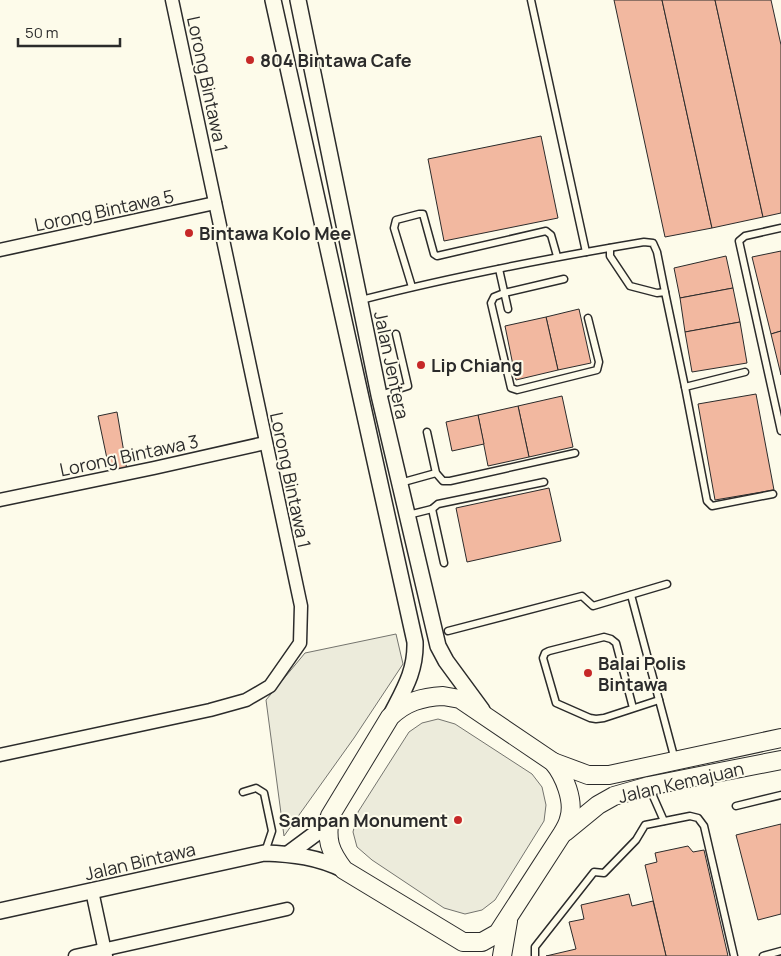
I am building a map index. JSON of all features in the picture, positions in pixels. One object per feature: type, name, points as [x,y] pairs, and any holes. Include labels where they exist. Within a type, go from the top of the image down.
[{"type":"main road","points":[[443,696],[460,699],[553,762],[561,772],[567,789],[570,818],[562,834],[498,933],[482,942],[463,942],[344,870],[334,858],[328,843],[330,816],[390,717],[398,708],[427,697],[443,696]]},
{"type":"main road","name":"Jalan Kemajuan","points":[[553,762],[588,775],[609,775],[781,738]]},
{"type":"main road","name":"Jalan Kemajuan","points":[[562,834],[598,805],[614,796],[649,786],[781,760]]},
{"type":"main road","points":[[502,956],[510,915]]},
{"type":"main road","points":[[446,932],[468,956]]},
{"type":"street","name":"Lorong Bintawa 1","points":[[0,755],[210,710],[246,700],[270,686],[300,643],[301,606],[172,0]]},
{"type":"street","name":"Jalan Jentera","points":[[273,0],[415,642],[416,658],[412,673],[390,717]]},
{"type":"street","name":"Jalan Jentera","points":[[301,1],[378,395],[408,514],[438,646],[470,696],[491,720]]},
{"type":"street","name":"Lorong Bintawa 5","points":[[0,250],[215,203]]},
{"type":"street","name":"Lorong Bintawa 3","points":[[0,500],[265,443]]},
{"type":"street","points":[[288,854],[319,831],[330,816]]},
{"type":"street","name":"Jalan Bintawa","points":[[0,910],[264,853],[316,858],[344,870]]},
{"type":"street","points":[[92,891],[105,953]]},
{"type":"street","points":[[75,956],[105,953],[215,925],[287,910]]},
{"type":"lane","points":[[531,0],[586,252]]},
{"type":"lane","points":[[412,287],[394,228],[396,220],[419,214],[423,214],[434,254],[437,256],[546,231],[551,234],[557,256]]},
{"type":"lane","points":[[781,228],[745,236],[739,242],[781,431]]},
{"type":"lane","points":[[360,301],[412,287],[557,256],[644,242],[653,243],[657,252],[707,501],[712,506],[773,494]]},
{"type":"lane","points":[[610,248],[610,256],[630,286],[657,293],[665,292]]},
{"type":"lane","points":[[498,269],[508,309]]},
{"type":"lane","points":[[564,279],[504,293],[494,298],[491,303],[511,388],[517,390],[597,370],[599,362],[588,318]]},
{"type":"lane","points":[[378,395],[408,386],[396,334]]},
{"type":"lane","points":[[685,387],[745,372]]},
{"type":"lane","points":[[427,432],[436,473],[443,481],[575,453]]},
{"type":"lane","points":[[400,482],[436,473]]},
{"type":"lane","points":[[408,514],[432,509],[438,504],[544,482]]},
{"type":"lane","points":[[432,509],[444,563]]},
{"type":"lane","points":[[448,630],[582,596],[593,606],[666,584]]},
{"type":"lane","points":[[631,595],[676,762]]},
{"type":"lane","points":[[633,708],[616,643],[611,639],[604,637],[549,651],[544,654],[543,658],[556,703],[560,706],[596,719],[633,708],[659,700]]},
{"type":"lane","points":[[649,786],[664,821]]},
{"type":"lane","points":[[243,792],[256,788],[264,794],[272,831],[264,853]]},
{"type":"lane","points":[[736,806],[781,795]]},
{"type":"lane","points":[[535,956],[535,947],[594,872],[604,873],[636,840],[645,825],[690,816],[698,818],[704,826],[734,956]]},
{"type":"lane","points":[[763,956],[781,952]]},
{"type":"shaded area","points":[[396,634],[403,664],[354,738],[284,836],[266,700],[305,653]]},
{"type":"shaded area","points":[[438,719],[455,724],[532,774],[542,787],[546,805],[544,821],[495,900],[482,910],[465,914],[444,908],[372,860],[357,847],[353,832],[358,812],[409,732],[422,723]]},
{"type":"building","points":[[614,0],[662,0],[712,228],[665,237]]},
{"type":"building","points":[[662,0],[715,0],[763,217],[712,228]]},
{"type":"building","points":[[715,0],[771,0],[781,45],[781,213],[763,217]]},
{"type":"building","points":[[541,136],[558,218],[444,241],[428,159]]},
{"type":"building","points":[[781,251],[781,331],[771,334],[752,257]]},
{"type":"building","points":[[726,256],[733,288],[680,298],[674,268]]},
{"type":"building","points":[[733,288],[740,322],[685,332],[680,298]]},
{"type":"building","points":[[579,309],[591,363],[558,370],[546,317]]},
{"type":"building","points":[[546,317],[558,370],[516,380],[505,326]]},
{"type":"building","points":[[740,322],[747,363],[692,372],[685,332]]},
{"type":"building","points":[[781,331],[781,375],[771,334]]},
{"type":"building","points":[[756,394],[774,490],[715,500],[698,404]]},
{"type":"building","points":[[562,396],[573,447],[529,457],[518,406]]},
{"type":"building","points":[[518,406],[529,457],[488,466],[478,415]]},
{"type":"building","points":[[117,412],[127,470],[110,473],[98,416]]},
{"type":"building","points":[[478,415],[484,444],[452,451],[446,422]]},
{"type":"building","points":[[549,488],[561,541],[467,562],[456,508]]},
{"type":"building","points":[[781,824],[781,914],[758,920],[736,835]]},
{"type":"building","points":[[688,846],[693,852],[704,850],[728,956],[666,956],[645,865],[657,862],[655,853]]},
{"type":"building","points":[[629,894],[632,906],[653,901],[666,956],[546,956],[576,949],[569,922],[584,919],[581,905]]},
{"type":"place","name":"804 Bintawa Cafe","points":[[250,60]]},
{"type":"place","name":"Bintawa Kolo Mee","points":[[189,233]]},
{"type":"place","name":"Lip Chiang","points":[[421,365]]},
{"type":"place","name":"Balai Polis Bintawa","points":[[588,673]]},
{"type":"place","name":"Sampan Monument","points":[[458,820]]}]
